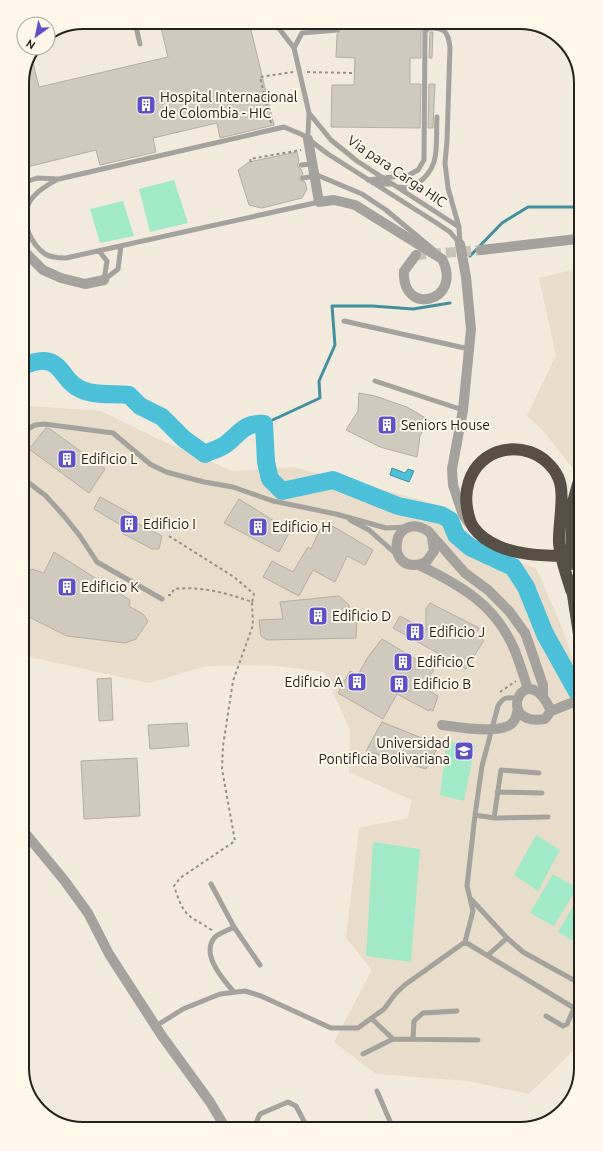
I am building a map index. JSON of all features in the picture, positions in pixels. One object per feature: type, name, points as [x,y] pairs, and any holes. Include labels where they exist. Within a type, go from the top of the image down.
[{"type":"highway","points":[[574,556],[510,550],[485,538],[473,527],[468,513],[466,499],[467,485],[472,472],[483,460],[497,452],[508,449],[520,449],[536,454],[551,465],[561,484],[559,544],[571,590],[574,606]]},
{"type":"highway","points":[[571,590],[572,506],[574,499]]},
{"type":"street","points":[[309,140],[319,202],[334,200],[355,205],[442,259],[447,269],[447,280],[442,291],[432,299],[422,299],[411,295],[406,288],[404,272],[416,255]]},
{"type":"street","points":[[481,250],[574,238]]},
{"type":"street","points":[[460,244],[466,277],[471,329],[463,410],[452,469],[453,485],[463,515],[473,527]]},
{"type":"street","points":[[29,256],[43,270],[61,278],[85,284],[104,280]]},
{"type":"street","points":[[528,689],[515,650],[495,617],[478,599],[466,591],[419,565],[407,563],[398,555],[396,544],[400,533],[409,527],[423,528],[465,573],[488,590],[510,611],[525,633],[543,685],[543,695],[551,711]]},
{"type":"street","points":[[419,565],[431,557],[435,544],[432,537]]},
{"type":"street","points":[[442,725],[484,731],[511,725],[515,720],[518,709],[517,698],[523,691],[528,689],[543,695]]},
{"type":"street","points":[[518,709],[525,716],[540,720],[545,719],[551,711],[574,702]]},
{"type":"street","points":[[29,838],[64,880],[88,913],[109,954],[156,1026],[210,1102],[222,1122]]},
{"type":"lane","points":[[136,29],[140,44]]},
{"type":"lane","name":"Via para Carga HIC","points":[[279,29],[294,48],[309,113],[309,140]]},
{"type":"lane","points":[[367,180],[409,175],[418,170],[424,160],[425,32],[427,29]]},
{"type":"lane","points":[[441,29],[446,31],[449,37],[450,47],[445,163],[448,188],[459,227],[460,244]]},
{"type":"lane","points":[[294,48],[302,33],[337,30]]},
{"type":"lane","name":"Via para Carga HIC","points":[[309,113],[331,140],[357,161],[459,227]]},
{"type":"lane","points":[[373,183],[382,183],[406,189],[414,186],[423,179],[434,161],[437,117]]},
{"type":"lane","points":[[29,181],[37,178],[59,179],[284,127],[309,140],[367,180],[450,232],[460,244]]},
{"type":"lane","points":[[314,171],[315,155],[324,151]]},
{"type":"lane","points":[[301,165],[362,194],[386,210],[431,246],[442,259]]},
{"type":"lane","points":[[303,178],[314,171]]},
{"type":"lane","points":[[29,204],[34,196],[59,179]]},
{"type":"lane","points":[[385,191],[386,185],[395,186]]},
{"type":"lane","points":[[29,229],[32,238],[38,247],[46,254],[56,258],[66,258],[319,202]]},
{"type":"lane","points":[[104,280],[118,269],[121,246]]},
{"type":"lane","points":[[99,251],[107,261],[104,280]]},
{"type":"lane","points":[[344,321],[470,350]]},
{"type":"lane","points":[[375,381],[463,410]]},
{"type":"lane","points":[[29,428],[35,425],[44,424],[113,433],[150,464],[166,472],[204,482],[242,489],[273,501],[342,516],[386,528],[409,527]]},
{"type":"lane","points":[[29,483],[46,496],[80,536],[97,562],[159,597]]},
{"type":"lane","points":[[342,516],[368,530],[398,555]]},
{"type":"lane","points":[[156,1026],[182,1010],[233,991],[246,991],[261,996],[331,1028],[358,1028],[372,1019],[406,984],[465,942],[472,911],[467,886],[482,766],[488,738],[492,730],[498,706],[502,700],[507,697],[517,698]]},
{"type":"lane","points":[[494,818],[501,770],[539,773]]},
{"type":"lane","points":[[497,792],[542,793]]},
{"type":"lane","points":[[475,815],[494,818],[548,817]]},
{"type":"lane","points":[[211,884],[234,926],[260,965]]},
{"type":"lane","points":[[470,898],[507,938],[523,952],[574,980]]},
{"type":"lane","points":[[233,991],[219,975],[212,961],[211,946],[215,937],[234,926]]},
{"type":"lane","points":[[488,956],[507,938]]},
{"type":"lane","points":[[465,942],[574,1008],[567,1024],[563,1026],[546,1016]]},
{"type":"lane","points":[[413,1038],[414,1021],[422,1013],[457,1011]]},
{"type":"lane","points":[[372,1019],[394,1038]]},
{"type":"lane","points":[[363,1054],[394,1038],[478,1040]]},
{"type":"lane","points":[[377,1091],[390,1122]]},
{"type":"lane","points":[[256,1122],[260,1114],[288,1102],[296,1106],[304,1122]]},
{"type":"path","points":[[260,77],[272,130]]},
{"type":"path","points":[[251,162],[250,159],[267,156],[309,140]]},
{"type":"path","points":[[169,536],[234,577],[254,594],[252,602],[253,625],[233,682],[223,746],[222,769],[235,841],[180,878],[174,886],[181,908],[188,916],[219,935]]},
{"type":"path","points":[[159,597],[171,595],[174,589],[184,588],[228,594],[252,602]]},
{"type":"shaded area","points":[[574,270],[574,470],[541,428],[527,416],[556,355],[539,278]]},
{"type":"shaded area","name":"Universidad Pontificia Bolivariana","points":[[31,406],[101,411],[158,439],[232,471],[293,467],[445,507],[467,533],[480,544],[494,553],[536,568],[563,630],[574,664],[574,1050],[529,1094],[468,1081],[376,1074],[334,1042],[372,970],[346,938],[359,828],[408,818],[412,800],[349,772],[350,730],[324,672],[268,665],[207,666],[149,683],[29,657],[29,407]]},
{"type":"green space","points":[[174,180],[188,223],[150,232],[139,189]]},
{"type":"green space","points":[[123,201],[134,236],[100,243],[90,209]]},
{"type":"green space","points":[[447,741],[475,745],[464,801],[440,795]]},
{"type":"green space","points":[[536,835],[560,850],[538,891],[514,875]]},
{"type":"green space","points":[[373,842],[420,849],[411,962],[366,956]]},
{"type":"green space","points":[[553,874],[574,886],[574,893],[554,926],[530,913]]},
{"type":"green space","points":[[574,904],[574,941],[558,932]]},
{"type":"water","points":[[392,468],[405,473],[408,469],[414,471],[409,482],[390,475]]},
{"type":"building","name":"Hospital Internacional de Colombia - HIC","points":[[161,29],[251,29],[274,125],[220,138],[217,123],[153,138],[156,152],[100,165],[96,150],[29,167],[29,80],[33,64],[39,87],[168,57]]},
{"type":"building","points":[[340,29],[423,29],[421,32],[421,58],[410,58],[410,84],[421,84],[420,128],[331,127],[332,85],[354,85],[355,58],[336,57],[337,34],[341,30]]},
{"type":"building","points":[[430,32],[433,32],[432,58],[429,58]]},
{"type":"building","points":[[429,84],[435,84],[433,128],[428,128]]},
{"type":"building","points":[[297,152],[299,161],[297,166],[301,169],[303,174],[299,179],[305,182],[307,189],[302,198],[262,208],[249,205],[238,170],[249,162]]},
{"type":"building","name":"Seniors House","points":[[359,393],[375,396],[407,407],[429,420],[420,436],[417,457],[380,447],[346,430],[358,411]]},
{"type":"building","name":"Edificio L","points":[[46,428],[50,429],[105,469],[89,493],[29,449]]},
{"type":"building","name":"Edificio I","points":[[100,497],[135,516],[133,521],[162,536],[159,549],[152,549],[122,533],[124,527],[94,509]]},
{"type":"building","name":"Edificio H","points":[[239,499],[290,531],[279,552],[224,523]]},
{"type":"building","points":[[324,521],[373,550],[365,565],[347,556],[335,582],[313,570],[299,596],[263,577],[272,561],[293,572],[308,547],[311,549]]},
{"type":"building","name":"Edificio K","points":[[54,552],[130,600],[129,606],[143,614],[148,621],[136,639],[125,643],[67,636],[29,617],[29,571],[32,569],[44,573]]},
{"type":"building","name":"Edificio D","points":[[339,596],[349,605],[350,613],[357,619],[356,638],[267,640],[261,636],[259,620],[283,619],[280,602]]},
{"type":"building","name":"Edificio J","points":[[430,603],[479,628],[475,635],[484,640],[466,669],[393,628],[400,616],[426,630],[426,609]]},
{"type":"building","points":[[382,639],[434,670],[422,687],[438,696],[433,711],[430,709],[429,711],[397,694],[383,719],[338,693],[350,671],[358,675],[368,657]]},
{"type":"building","points":[[111,678],[113,720],[99,721],[97,679]]},
{"type":"building","points":[[382,722],[439,745],[426,769],[366,751]]},
{"type":"building","points":[[187,723],[189,746],[150,749],[148,725]]},
{"type":"building","points":[[137,758],[140,816],[84,819],[81,761]]},
{"type":"waterway","points":[[470,256],[502,223],[528,207],[574,207]]},
{"type":"waterway","points":[[264,424],[320,398],[319,381],[335,345],[332,306],[372,306],[413,309],[450,303]]},
{"type":"waterway","points":[[29,364],[39,361],[50,362],[54,364],[71,383],[87,392],[129,395],[140,406],[162,417],[184,439],[205,454],[223,446],[246,427],[264,424],[266,462],[270,479],[282,491],[333,480],[398,506],[441,515],[450,520],[456,535],[470,547],[513,567],[526,587],[545,634],[574,686]]},
{"type":"tunnel","points":[[416,255],[481,250]]},
{"type":"place","name":"Hospital Internacional de Colombia - HIC","points":[[146,105]]},
{"type":"place","name":"Seniors House","points":[[387,425]]},
{"type":"place","name":"Edificio L","points":[[67,459]]},
{"type":"place","name":"Edificio I","points":[[129,524]]},
{"type":"place","name":"Edificio H","points":[[258,527]]},
{"type":"place","name":"Edificio K","points":[[67,587]]},
{"type":"place","name":"Edificio D","points":[[318,616]]},
{"type":"place","name":"Edificio J","points":[[415,632]]},
{"type":"place","name":"Edificio C","points":[[403,662]]},
{"type":"place","name":"Edificio A","points":[[357,682]]},
{"type":"place","name":"Edificio B","points":[[399,684]]},
{"type":"place","name":"Universidad Pontificia Bolivariana","points":[[464,751]]}]
